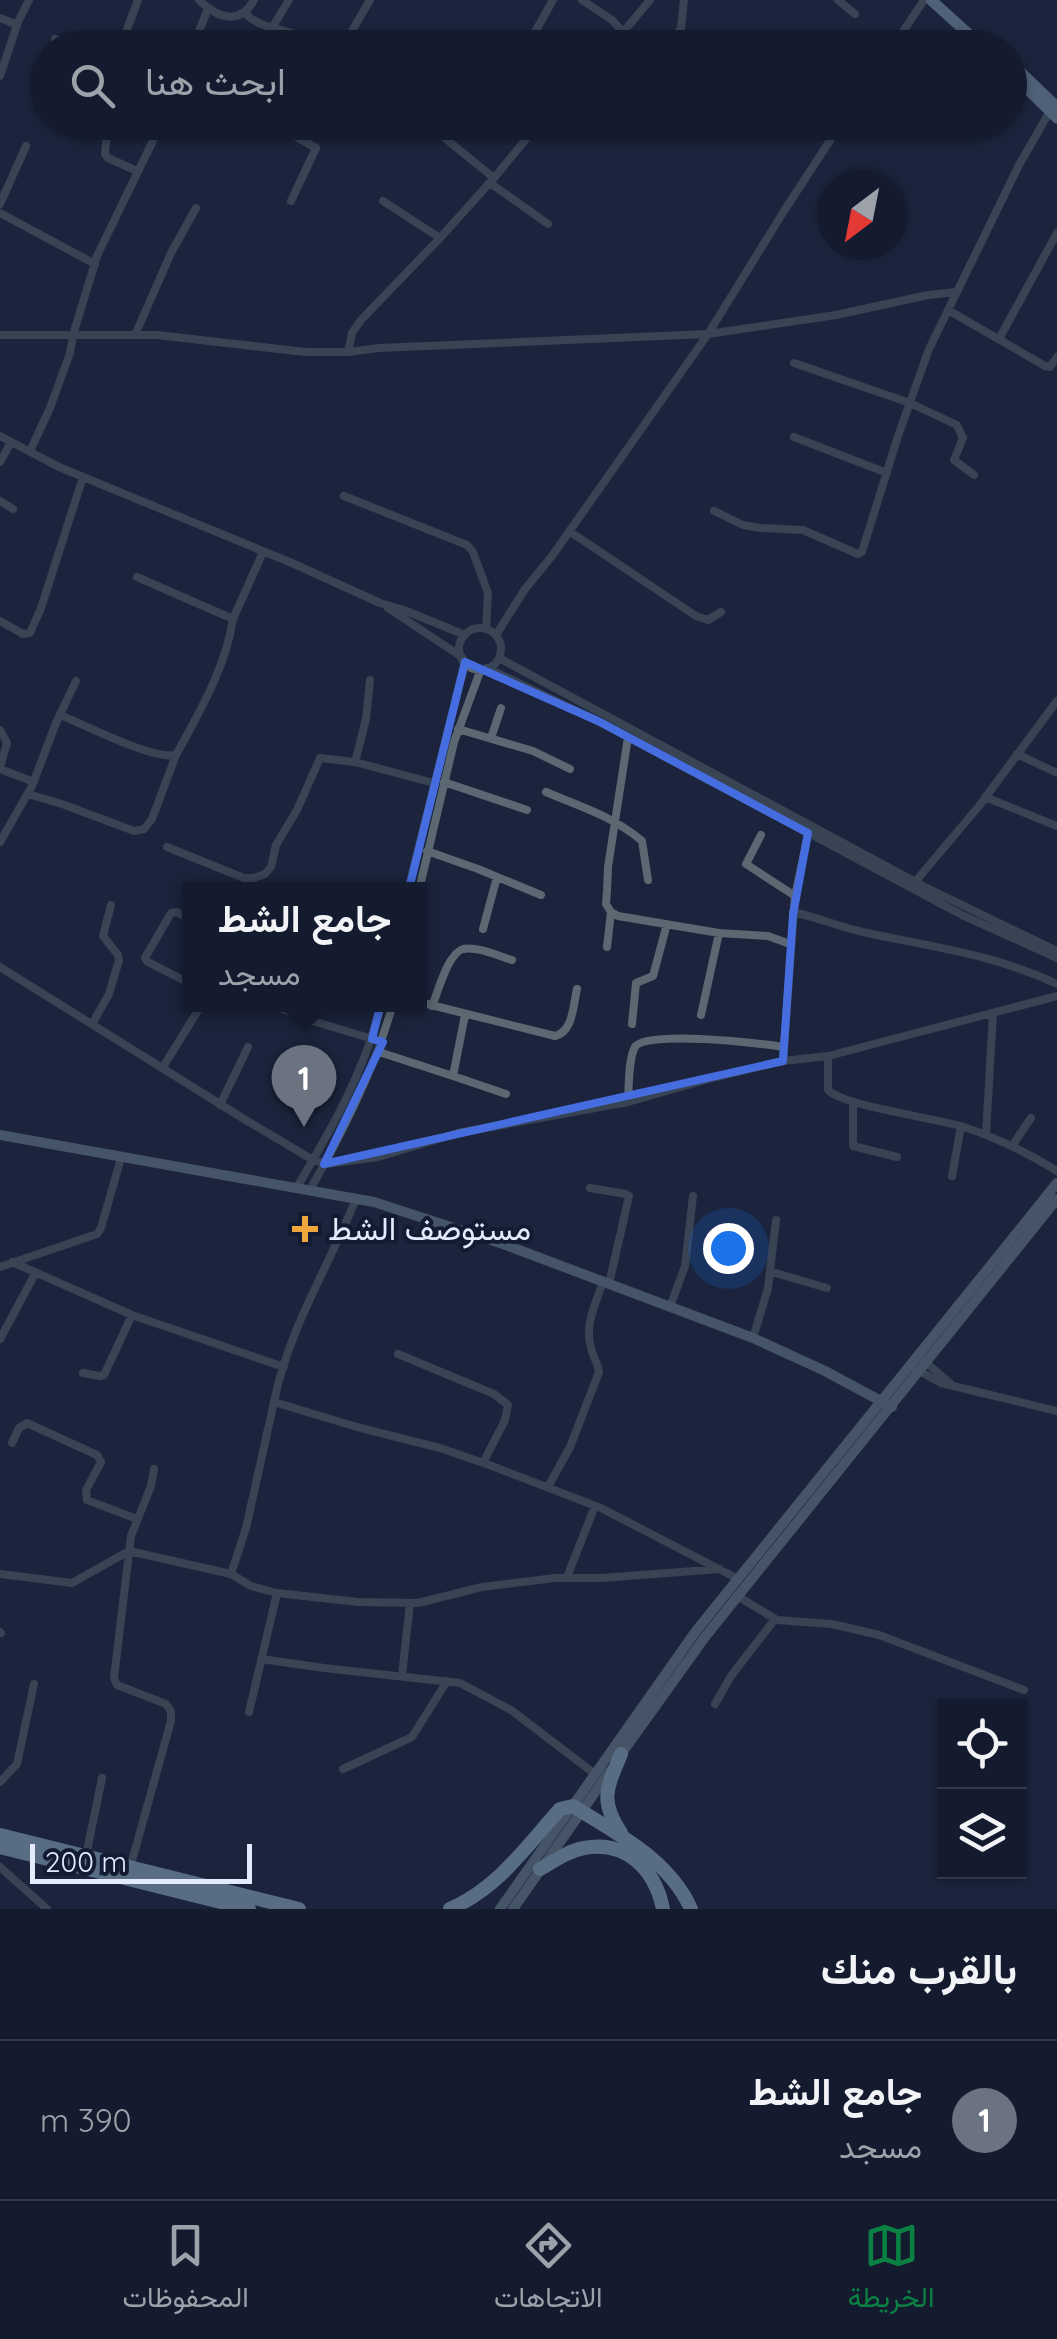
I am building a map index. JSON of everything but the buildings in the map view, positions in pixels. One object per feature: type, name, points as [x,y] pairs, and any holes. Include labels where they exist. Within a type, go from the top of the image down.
[{"type":"highway","points":[[621,1754],[605,1797],[624,1838]]},
{"type":"highway","points":[[450,1909],[470,1900],[499,1878],[560,1809],[578,1808],[665,1870],[677,1882],[692,1909]]},
{"type":"highway","points":[[0,1836],[299,1909]]},
{"type":"highway","points":[[0,1846],[249,1909]]},
{"type":"highway","points":[[540,1869],[583,1848],[611,1847],[638,1860],[658,1890],[662,1909]]},
{"type":"main road","points":[[927,0],[963,30]]},
{"type":"main road","points":[[942,0],[974,30]]},
{"type":"main road","points":[[1027,81],[1055,112]]},
{"type":"main road","points":[[1027,87],[1055,112]]},
{"type":"main road","points":[[0,1134],[374,1202],[503,1244],[753,1338],[887,1404]]},
{"type":"main road","points":[[919,1364],[1057,1183]]},
{"type":"main road","points":[[500,1909],[887,1404],[1057,1199]]},
{"type":"main road","points":[[512,1909],[578,1808],[595,1774],[687,1644],[887,1404]]},
{"type":"street","points":[[0,76],[29,0]]},
{"type":"street","points":[[127,30],[138,0]]},
{"type":"street","points":[[199,0],[208,9],[231,17],[245,13],[254,0]]},
{"type":"street","points":[[272,29],[289,0]]},
{"type":"street","points":[[352,30],[370,0]]},
{"type":"street","points":[[582,0],[621,30]]},
{"type":"street","points":[[626,30],[650,0]]},
{"type":"street","points":[[679,30],[684,0]]},
{"type":"street","points":[[838,0],[855,14]]},
{"type":"street","points":[[905,30],[927,0]]},
{"type":"street","points":[[536,30],[552,1]]},
{"type":"street","points":[[199,30],[208,9]]},
{"type":"street","points":[[245,13],[254,22],[276,30]]},
{"type":"street","points":[[0,18],[17,24]]},
{"type":"street","points":[[714,511],[743,525],[803,530],[858,554],[862,552],[929,349],[1020,166],[1055,112]]},
{"type":"street","points":[[106,140],[108,158],[137,172]]},
{"type":"street","points":[[30,451],[70,353],[94,264],[153,140]]},
{"type":"street","points":[[290,201],[316,148],[302,140]]},
{"type":"street","points":[[446,140],[548,224]]},
{"type":"street","points":[[348,352],[360,320],[440,238],[523,140]]},
{"type":"street","points":[[496,635],[708,334],[831,140]]},
{"type":"street","points":[[0,204],[26,146]]},
{"type":"street","points":[[382,201],[440,238]]},
{"type":"street","points":[[135,334],[196,208]]},
{"type":"street","points":[[0,213],[94,264]]},
{"type":"street","points":[[999,339],[1057,232]]},
{"type":"street","points":[[0,335],[135,334],[305,352],[348,352],[708,334],[836,316],[956,292]]},
{"type":"street","points":[[948,310],[1046,366],[1050,367],[1057,357]]},
{"type":"street","points":[[794,363],[957,425],[963,438],[954,460],[974,476]]},
{"type":"street","points":[[0,436],[83,477],[465,635]]},
{"type":"street","points":[[794,437],[886,473]]},
{"type":"street","points":[[0,462],[11,442]]},
{"type":"street","points":[[0,621],[27,635],[34,625],[83,477]]},
{"type":"street","points":[[344,496],[467,545],[488,594],[486,629]]},
{"type":"street","points":[[0,501],[13,509]]},
{"type":"street","points":[[569,530],[696,616],[708,620],[721,612]]},
{"type":"street","points":[[28,794],[134,830],[144,829],[204,703],[230,637],[233,618],[263,552]]},
{"type":"street","points":[[137,577],[233,618]]},
{"type":"street","points":[[380,602],[475,668],[628,737],[1057,954]]},
{"type":"street","points":[[410,882],[439,782],[458,729],[484,669],[499,658],[501,646],[496,635],[486,629],[474,629],[465,635],[460,646],[463,660],[439,782],[428,851],[421,882]]},
{"type":"street","points":[[499,658],[962,914],[1057,954]]},
{"type":"street","points":[[355,762],[366,719],[370,680]]},
{"type":"street","points":[[0,842],[34,782],[76,681]]},
{"type":"street","points":[[915,882],[1057,700]]},
{"type":"street","points":[[491,738],[501,708]]},
{"type":"street","points":[[60,714],[134,747],[165,757],[176,755]]},
{"type":"street","points":[[458,729],[533,752],[570,770]]},
{"type":"street","points":[[0,730],[7,742],[0,768],[34,782]]},
{"type":"street","points":[[628,737],[607,890],[606,904],[611,912],[718,932],[768,936],[790,944]]},
{"type":"street","points":[[1017,754],[1057,773]]},
{"type":"street","points":[[166,846],[244,878],[266,874],[320,758],[439,782],[526,810]]},
{"type":"street","points":[[546,792],[616,821],[642,841],[648,880]]},
{"type":"street","points":[[985,797],[1057,826]]},
{"type":"street","points":[[783,1062],[794,896],[809,829]]},
{"type":"street","points":[[761,835],[746,864],[794,896]]},
{"type":"street","points":[[428,851],[541,895]]},
{"type":"street","points":[[483,929],[496,876]]},
{"type":"street","points":[[92,1024],[110,994],[119,960],[103,936],[111,905]]},
{"type":"street","points":[[607,947],[611,912]]},
{"type":"street","points":[[793,912],[855,930],[979,954],[1057,984]]},
{"type":"street","points":[[182,915],[171,913],[145,955],[148,962],[182,979]]},
{"type":"street","points":[[632,1024],[636,984],[653,976],[667,924]]},
{"type":"street","points":[[701,1015],[718,932]]},
{"type":"street","points":[[432,1006],[449,962],[459,951],[482,951],[512,960]]},
{"type":"street","points":[[0,968],[324,1164],[378,1156],[459,1133],[628,1102],[716,1076],[828,1056],[1057,996]]},
{"type":"street","points":[[427,1004],[554,1036],[566,1030],[578,989]]},
{"type":"street","points":[[163,1067],[197,1012]]},
{"type":"street","points":[[290,1012],[382,1042]]},
{"type":"street","points":[[297,1187],[358,1072],[380,1012]]},
{"type":"street","points":[[310,1190],[378,1052],[391,1012]]},
{"type":"street","points":[[986,1135],[993,1012]]},
{"type":"street","points":[[453,1076],[465,1015]]},
{"type":"street","points":[[628,1102],[632,1055],[635,1046],[644,1040],[745,1041],[784,1047]]},
{"type":"street","points":[[220,1104],[248,1047]]},
{"type":"street","points":[[378,1052],[506,1094]]},
{"type":"street","points":[[828,1056],[828,1090],[832,1096],[962,1126],[1012,1146],[1057,1171]]},
{"type":"street","points":[[854,1102],[853,1146],[897,1157]]},
{"type":"street","points":[[334,1118],[345,1123]]},
{"type":"street","points":[[1012,1146],[1031,1118]]},
{"type":"street","points":[[952,1176],[962,1126]]},
{"type":"street","points":[[0,1267],[96,1234],[121,1158]]},
{"type":"street","points":[[548,1487],[570,1447],[599,1372],[589,1345],[589,1331],[629,1196],[590,1188]]},
{"type":"street","points":[[670,1307],[685,1266],[692,1196]]},
{"type":"street","points":[[231,1574],[246,1528],[284,1367],[356,1198]]},
{"type":"street","points":[[753,1338],[772,1272],[776,1220]]},
{"type":"street","points":[[12,1262],[132,1315],[284,1367]]},
{"type":"street","points":[[0,1339],[36,1272]]},
{"type":"street","points":[[772,1272],[828,1288]]},
{"type":"street","points":[[83,1373],[104,1375],[132,1315]]},
{"type":"street","points":[[398,1354],[494,1394],[508,1405],[484,1463]]},
{"type":"street","points":[[919,1364],[935,1381],[1057,1411]]},
{"type":"street","points":[[274,1402],[484,1463],[548,1487],[595,1506],[738,1579]]},
{"type":"street","points":[[12,1443],[19,1428],[27,1423],[97,1455],[101,1462],[86,1490],[86,1500],[137,1519]]},
{"type":"street","points":[[130,1868],[171,1711],[166,1704],[115,1682],[129,1550],[154,1469]]},
{"type":"street","points":[[567,1577],[595,1506]]},
{"type":"street","points":[[0,1574],[72,1583],[129,1550],[231,1574],[251,1586],[276,1592],[358,1602],[410,1603],[482,1586],[720,1569]]},
{"type":"street","points":[[249,1712],[276,1592]]},
{"type":"street","points":[[738,1596],[775,1619],[832,1624],[879,1635],[1024,1690]]},
{"type":"street","points":[[402,1676],[410,1603]]},
{"type":"street","points":[[715,1704],[731,1676],[775,1619]]},
{"type":"street","points":[[261,1658],[469,1686],[501,1704],[595,1774]]},
{"type":"street","points":[[344,1769],[412,1736],[447,1681]]},
{"type":"street","points":[[0,1782],[17,1764],[34,1684]]},
{"type":"street","points":[[86,1856],[102,1778]]},
{"type":"street","points":[[0,1867],[47,1909]]},
{"type":"highlighted area","points":[[465,662],[598,721],[808,833],[793,915],[783,1061],[324,1164],[383,1042],[372,1039]]},
{"type":"place","name":"جامع الشط","points":[[304,1127]]},
{"type":"place","name":"مستوصف الشط","points":[[305,1229]]}]
